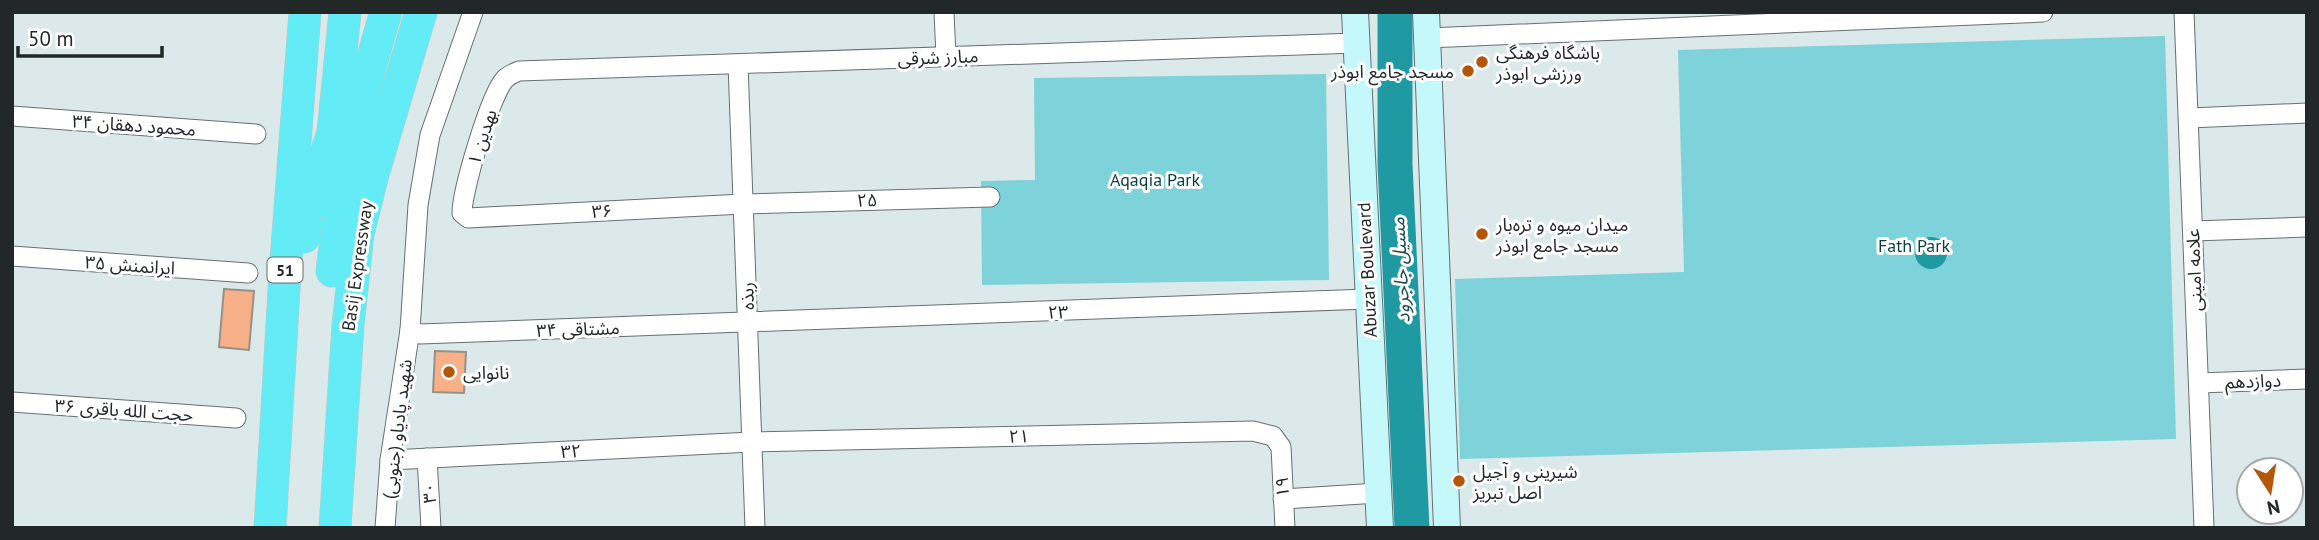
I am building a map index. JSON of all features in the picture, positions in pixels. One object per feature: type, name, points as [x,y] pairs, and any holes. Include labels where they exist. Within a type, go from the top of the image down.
[{"type":"highway","name":"51","points":[[270,528],[285,274],[305,12]]},
{"type":"highway","points":[[279,411],[293,360],[306,216],[333,132],[345,12]]},
{"type":"highway","points":[[335,518],[320,444],[325,335],[340,201],[370,65],[386,12]]},
{"type":"highway","name":"Basij Expressway","points":[[335,518],[348,325],[358,234],[421,12]]},
{"type":"main road","name":"Abuzar Boulevard","points":[[1355,12],[1381,528]]},
{"type":"main road","points":[[1427,25],[1447,528]]},
{"type":"street","name":"شهید پادیاو (جنوبی)","points":[[385,528],[390,460],[410,330],[418,205],[430,135],[473,12]]},
{"type":"street","points":[[944,12],[946,57]]},
{"type":"street","points":[[1427,25],[2043,12]]},
{"type":"street","name":"علامه امینی","points":[[2185,12],[2204,528]]},
{"type":"street","name":"مبارز شرقی","points":[[519,71],[1357,43]]},
{"type":"street","name":"ربذه","points":[[738,64],[755,528]]},
{"type":"street","name":"بهدین ۱","points":[[462,213],[466,186],[496,94],[506,78],[519,71]]},
{"type":"street","points":[[2189,118],[2307,113]]},
{"type":"street","name":"محمود دهقان ۳۴","points":[[12,116],[256,134]]},
{"type":"street","name":"۲۵","points":[[743,204],[990,197]]},
{"type":"street","name":"۳۶","points":[[462,213],[468,218],[743,204]]},
{"type":"street","points":[[2193,231],[2307,227]]},
{"type":"street","name":"ایرانمنش ۳۵","points":[[12,257],[248,273]]},
{"type":"street","name":"۲۳","points":[[748,324],[1368,299]]},
{"type":"street","name":"۳۴ مشتاقی","points":[[410,330],[420,334],[748,324]]},
{"type":"street","name":"دوازدهم","points":[[2199,383],[2307,379]]},
{"type":"street","name":"حجت الله باقری ۳۶","points":[[12,402],[236,418]]},
{"type":"street","name":"۲۱","points":[[752,442],[1253,430],[1273,436],[1281,447]]},
{"type":"street","name":"۳۲","points":[[390,460],[752,442]]},
{"type":"street","name":"۱۹","points":[[1281,447],[1284,528]]},
{"type":"street","name":"۳۰","points":[[427,458],[431,528]]},
{"type":"street","points":[[1283,499],[1378,493]]},
{"type":"green space","name":"Fath Park","points":[[2165,36],[2176,439],[1460,459],[1455,279],[1684,272],[1678,50]]},
{"type":"green space","name":"Aqaqia Park","points":[[1326,74],[1329,280],[982,285],[981,181],[1035,180],[1034,78]]},
{"type":"shaded area","points":[[1931,237],[1942,242],[1947,253],[1942,264],[1931,269],[1920,264],[1915,253],[1920,242]]},
{"type":"building","points":[[224,289],[254,291],[249,350],[219,347]]},
{"type":"building","name":"نانوایی","points":[[435,351],[466,352],[464,393],[433,392]]},
{"type":"waterway","name":"مسیل جاجرود","points":[[1395,12],[1395,164],[1412,528]]},
{"type":"place","name":"باشگاه فرهنگی ورزشی ابوذر","points":[[1482,62]]},
{"type":"place","name":"مسجد جامع ابوذر","points":[[1468,71]]},
{"type":"place","name":"میدان میوه و تره‌بار مسجد جامع ابوذر","points":[[1482,234]]},
{"type":"place","name":"نانوایی","points":[[449,372]]},
{"type":"place","name":"شیرینی و آجیل اصل تبریز","points":[[1459,481]]}]
